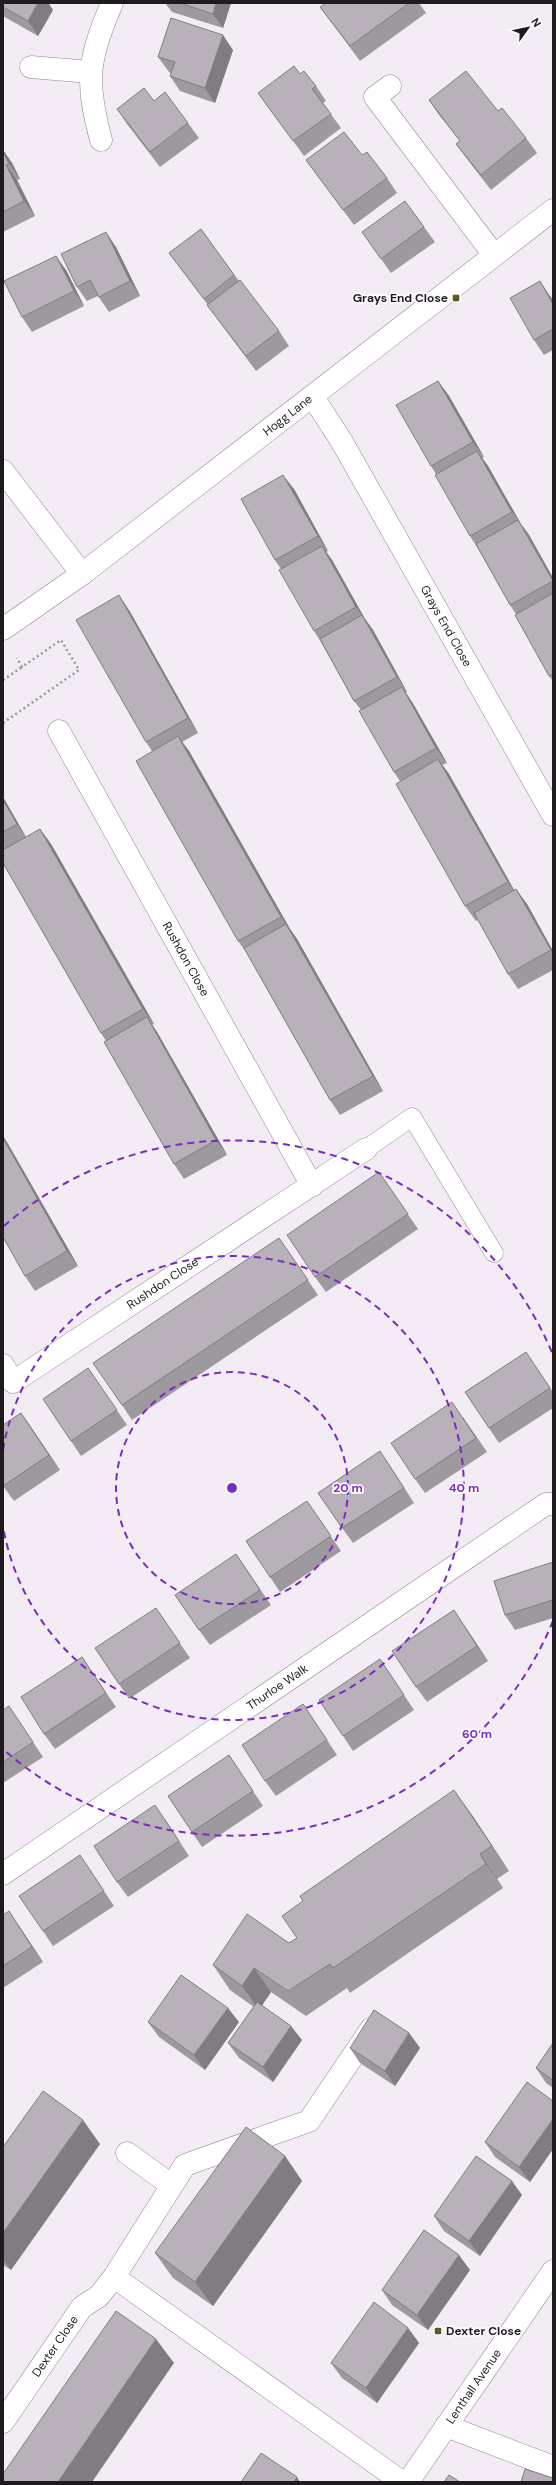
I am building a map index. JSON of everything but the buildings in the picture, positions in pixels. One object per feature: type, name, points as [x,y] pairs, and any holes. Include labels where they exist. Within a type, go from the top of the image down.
[{"type":"street","points":[[101,140],[92,104],[90,72],[96,39],[112,3]]},
{"type":"street","points":[[31,67],[90,72]]},
{"type":"street","points":[[390,86],[375,97],[494,255]]},
{"type":"street","name":"Hogg Lane","points":[[3,629],[82,574],[313,397],[553,210]]},
{"type":"street","name":"Grays End Close","points":[[313,397],[346,449],[553,815]]},
{"type":"street","points":[[3,471],[82,574]]},
{"type":"street","name":"Rushdon Close","points":[[59,731],[312,1186]]},
{"type":"street","name":"Rushdon Close","points":[[6,1378],[312,1186],[366,1149]]},
{"type":"street","name":"Thurloe Walk","points":[[3,1874],[546,1504],[553,1504]]},
{"type":"street","name":"Dexter Close","points":[[3,2422],[82,2307],[99,2296],[114,2277],[185,2165],[309,2121],[372,2027]]},
{"type":"street","points":[[127,2153],[171,2185]]},
{"type":"street","name":"Lenthall Avenue","points":[[408,2482],[553,2271]]},
{"type":"street","points":[[114,2277],[402,2482]]},
{"type":"street","points":[[446,2426],[553,2467]]},
{"type":"lane","name":"Rushdon Close","points":[[366,1149],[412,1117],[494,1253]]},
{"type":"path","points":[[3,680],[61,640],[79,670],[3,723]]},
{"type":"path","points":[[15,655],[22,667]]},
{"type":"place","name":"Grays End Close","points":[[456,298]]},
{"type":"place","name":"Dexter Close","points":[[438,2331]]}]
